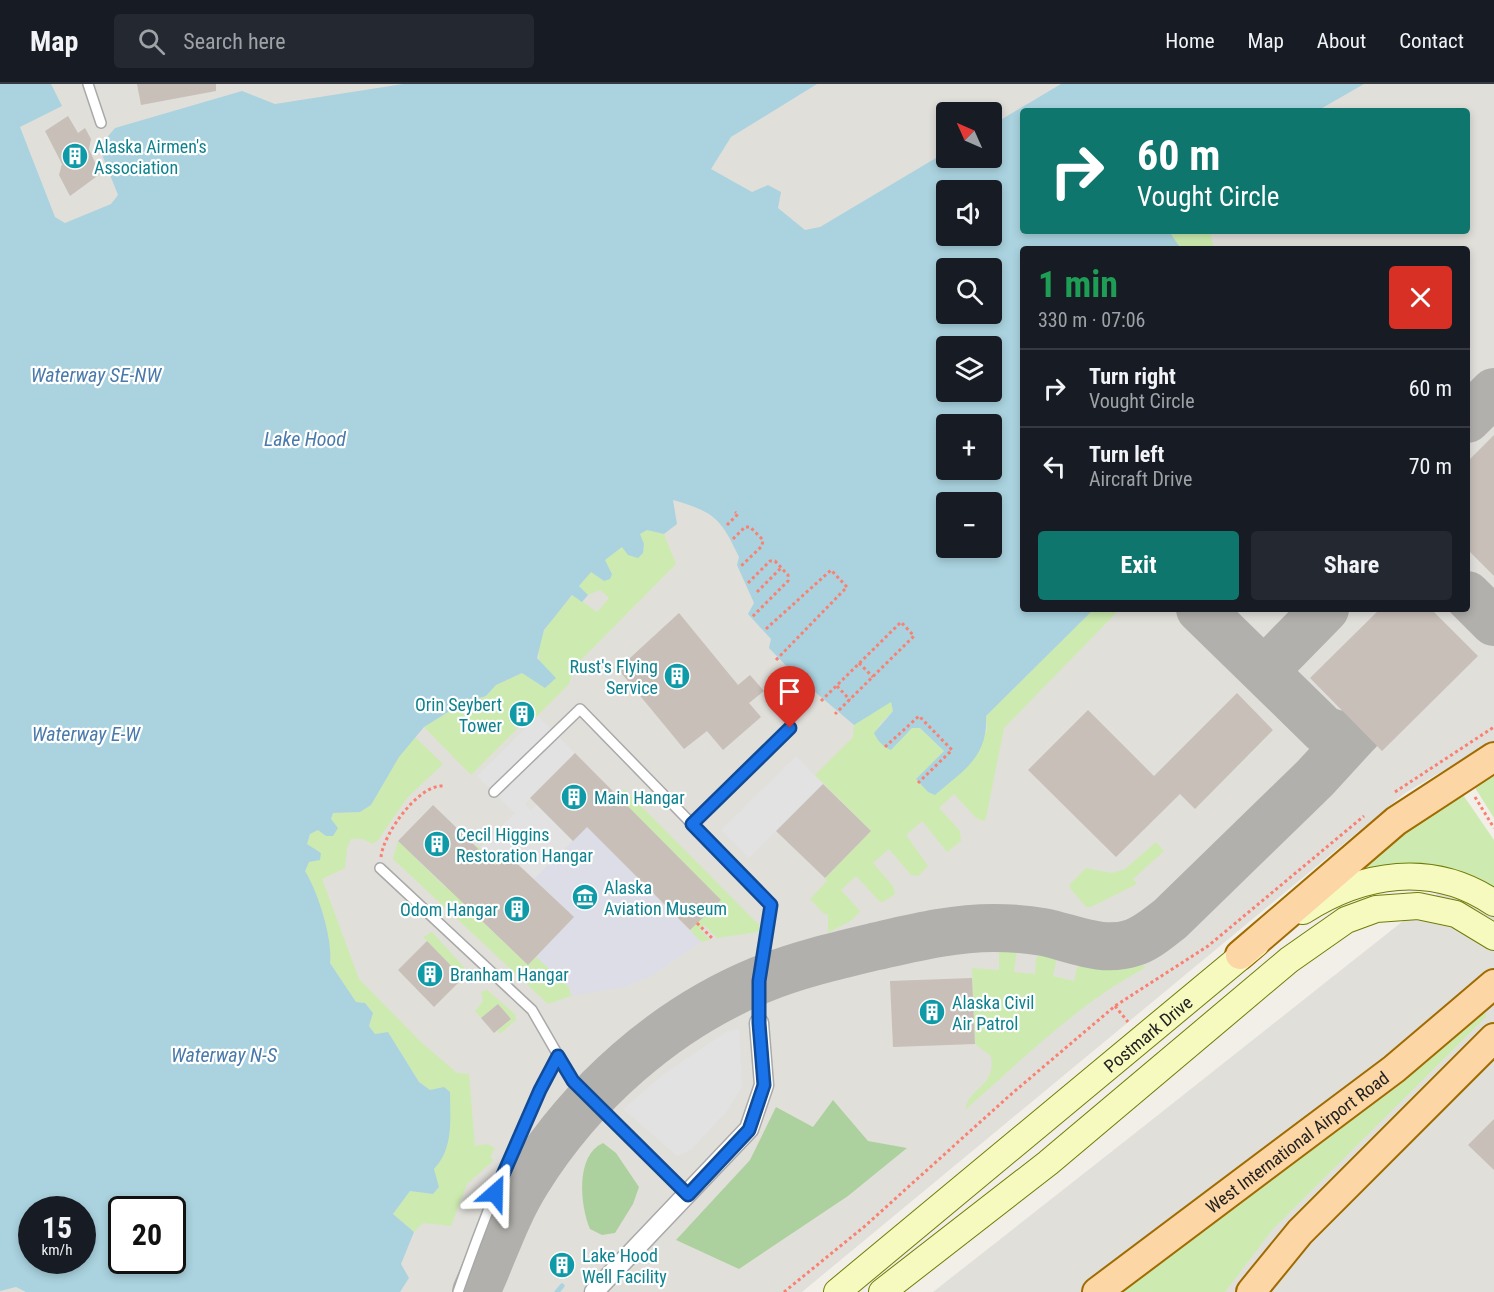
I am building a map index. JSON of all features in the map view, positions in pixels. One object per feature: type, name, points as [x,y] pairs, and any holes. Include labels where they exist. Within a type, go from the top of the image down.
[{"type":"main road","points":[[1240,955],[1396,821],[1494,757]]},
{"type":"main road","name":"West International Airport Road","points":[[1096,1292],[1394,1070],[1494,984]]},
{"type":"main road","points":[[1251,1292],[1300,1232],[1494,1038]]},
{"type":"street","name":"Postmark Drive","points":[[837,1292],[1240,955],[1325,898],[1367,881],[1406,876],[1439,880],[1469,889],[1494,903]]},
{"type":"street","name":"Postmark Drive","points":[[882,1292],[1048,1163],[1289,960],[1346,920],[1376,909],[1424,907],[1456,914],[1494,937]]},
{"type":"street","points":[[594,1292],[749,1130],[764,1085],[759,1023]]},
{"type":"lane","points":[[88,84],[101,123]]},
{"type":"lane","points":[[494,792],[580,709],[771,905],[759,981],[759,1023]]},
{"type":"lane","points":[[692,824],[790,728]]},
{"type":"lane","points":[[380,868],[532,1010],[573,1081],[688,1195]]},
{"type":"lane","points":[[458,1292],[487,1210],[540,1090],[558,1056]]},
{"type":"path","points":[[727,525],[738,514],[735,512]]},
{"type":"path","points":[[734,539],[746,527],[750,527],[763,540],[762,546],[740,567]]},
{"type":"path","points":[[748,582],[770,561],[775,561],[788,575],[788,581],[751,618]]},
{"type":"path","points":[[757,592],[782,568]]},
{"type":"path","points":[[766,629],[831,570],[847,588],[776,660]]},
{"type":"path","points":[[821,701],[901,622],[915,636],[835,714]]},
{"type":"path","points":[[859,663],[873,677]]},
{"type":"path","points":[[837,686],[850,700]]},
{"type":"path","points":[[885,747],[919,716],[952,750],[918,783]]},
{"type":"path","points":[[1388,797],[1494,727]]},
{"type":"path","points":[[380,868],[385,843],[399,819],[418,797],[436,786],[443,786]]},
{"type":"path","points":[[784,1292],[865,1226],[1009,1096],[1115,1006],[1208,946],[1371,810]]},
{"type":"path","points":[[697,923],[713,939]]},
{"type":"path","points":[[1115,1006],[1128,1022]]},
{"type":"shaded area","points":[[0,84],[1494,84],[1494,741],[1405,793],[802,1292],[0,1292]]},
{"type":"shaded area","points":[[538,716],[575,753],[525,804],[531,810],[537,805],[573,841],[534,879],[506,853],[497,863],[480,847],[515,813],[477,776]]},
{"type":"shaded area","points":[[796,756],[823,784],[749,858],[721,830]]},
{"type":"shaded area","points":[[590,824],[590,830],[701,942],[653,975],[625,987],[571,996],[571,989],[536,957],[574,917],[534,879]]},
{"type":"shaded area","points":[[1494,849],[1494,1292],[933,1292],[1134,1134]]},
{"type":"shaded area","points":[[739,1028],[742,1087],[727,1111],[692,1149],[677,1156],[623,1109],[665,1073],[726,1032]]},
{"type":"green space","points":[[1171,234],[1211,234],[1213,246],[1179,246]]},
{"type":"green space","points":[[647,530],[664,534],[676,564],[575,666],[569,684],[533,720],[534,709],[528,703],[516,703],[511,708],[511,721],[517,729],[471,775],[424,727],[461,704],[486,696],[496,685],[522,673],[545,688],[539,646],[546,628],[573,595],[597,612],[609,598],[600,590],[588,595],[578,586],[591,571],[603,581],[612,573],[604,560],[622,547],[643,553],[644,544],[639,534]]},
{"type":"green space","points":[[1091,612],[1117,612],[1004,728],[984,821],[976,818],[954,794],[939,808],[960,831],[961,841],[947,852],[922,821],[906,835],[928,866],[918,876],[911,875],[889,849],[873,863],[893,886],[895,894],[883,902],[879,901],[856,876],[841,890],[860,911],[852,920],[828,933],[828,915],[823,913],[810,899],[827,881],[825,878],[871,831],[815,775],[853,737],[854,725],[891,701],[893,711],[879,725],[891,750],[912,728],[920,728],[944,751],[987,732],[986,716]]},
{"type":"green space","points":[[415,737],[443,764],[407,798],[378,840],[373,844],[362,839],[351,839],[347,848],[345,868],[322,879],[359,979],[422,1043],[457,1073],[469,1074],[475,1146],[487,1144],[495,1148],[490,1157],[494,1160],[467,1184],[451,1226],[423,1223],[414,1232],[393,1214],[410,1191],[433,1194],[430,1090],[419,1082],[388,1032],[375,1034],[369,1026],[373,1013],[365,1003],[356,1002],[330,963],[329,942],[323,916],[304,871],[309,862],[320,853],[307,844],[310,834],[318,829],[326,836],[333,813],[359,812],[371,805],[399,757]]},
{"type":"green space","points":[[1494,768],[1494,818],[1472,783]]},
{"type":"green space","points":[[624,789],[760,926],[758,932],[717,938],[704,925],[700,929],[710,940],[701,942],[690,930],[720,900],[597,816]]},
{"type":"green space","points":[[1459,789],[1494,840],[1494,887],[1427,865],[1366,868],[1361,865]]},
{"type":"green space","points":[[398,841],[446,888],[481,852],[476,847],[478,846],[497,863],[461,902],[528,965],[536,957],[541,960],[564,981],[571,996],[548,1004],[393,859]]},
{"type":"green space","points":[[1156,842],[1164,851],[1133,879],[1137,884],[1091,907],[1086,907],[1070,888],[1070,884],[1086,868],[1112,873],[1125,869]]},
{"type":"green space","points":[[432,932],[470,974],[467,982],[423,937]]},
{"type":"green space","points":[[1005,944],[1013,944],[1017,949],[1014,972],[1035,974],[1036,959],[1042,949],[1056,952],[1053,976],[1074,981],[1077,968],[1085,960],[1113,969],[1143,965],[1145,968],[1096,998],[1073,1016],[965,1110],[971,1096],[990,1075],[991,1067],[991,1056],[975,1044],[972,968],[999,970],[999,951]]},
{"type":"green space","points":[[487,990],[515,1014],[516,1020],[500,1034],[497,1031],[511,1019],[498,1004],[481,1018],[475,1011],[483,1001],[481,992]]},
{"type":"green space","points":[[1486,1013],[1486,1017],[1273,1229],[1225,1292],[1117,1292],[1469,1022]]},
{"type":"green space","points":[[833,1100],[868,1141],[907,1148],[848,1196],[739,1269],[676,1240],[750,1160],[776,1107],[813,1127]]},
{"type":"green space","points":[[603,1143],[616,1153],[639,1187],[633,1204],[615,1233],[602,1235],[590,1229],[584,1208],[582,1182],[588,1158],[594,1149]]},
{"type":"water","name":"Lake Hood","points":[[0,84],[51,84],[62,106],[20,127],[55,217],[65,223],[111,204],[118,195],[99,147],[115,128],[242,91],[275,104],[403,84],[817,84],[731,137],[711,169],[752,192],[768,185],[781,192],[778,208],[805,230],[820,227],[936,158],[936,168],[1002,168],[1002,119],[1020,108],[1020,234],[1171,234],[1179,246],[1020,246],[1020,612],[1091,612],[986,716],[983,742],[972,762],[935,795],[928,792],[916,779],[944,751],[920,728],[912,728],[891,750],[888,749],[874,733],[893,711],[891,702],[854,725],[795,675],[769,648],[771,639],[748,614],[754,603],[737,565],[739,557],[721,525],[708,513],[673,500],[677,524],[664,534],[647,530],[640,534],[644,544],[643,553],[638,558],[628,555],[622,547],[605,560],[612,574],[610,579],[604,581],[591,572],[579,586],[588,595],[582,602],[572,595],[544,630],[537,658],[556,678],[545,688],[522,673],[496,685],[486,696],[461,704],[424,727],[399,757],[371,805],[360,812],[333,813],[331,819],[338,828],[333,836],[326,836],[318,830],[310,834],[307,844],[321,853],[320,860],[309,862],[305,871],[324,916],[330,963],[356,1002],[365,1003],[373,1013],[369,1026],[375,1034],[388,1032],[419,1082],[430,1090],[444,1087],[450,1092],[448,1143],[434,1169],[439,1187],[433,1194],[410,1191],[393,1214],[414,1232],[401,1264],[409,1278],[400,1292],[26,1292],[16,1287],[0,1291]]},
{"type":"water","name":"Lake Hood","points":[[1061,84],[1364,84],[1322,108],[1021,108]]},
{"type":"building","points":[[137,84],[216,84],[216,91],[141,105]]},
{"type":"building","name":"Alaska Airmen's Association","points":[[68,116],[78,133],[85,128],[91,139],[89,149],[100,174],[70,196],[59,175],[62,164],[45,131]]},
{"type":"building","points":[[1494,435],[1494,576],[1470,552],[1470,459]]},
{"type":"building","points":[[1377,612],[1434,612],[1478,656],[1382,751],[1310,678]]},
{"type":"building","name":"Rust's Flying Service","points":[[679,613],[738,685],[750,675],[764,691],[749,703],[761,717],[723,750],[707,731],[684,749],[618,669]]},
{"type":"building","points":[[1237,693],[1273,730],[1195,809],[1180,794],[1116,857],[1028,770],[1088,710],[1154,776]]},
{"type":"building","name":"Orin Seybert Tower","points":[[522,702],[531,705],[534,714],[531,723],[522,726],[513,723],[510,714],[513,705]]},
{"type":"building","points":[[575,753],[721,900],[690,930],[587,827],[573,841],[530,798]]},
{"type":"building","points":[[823,784],[871,831],[825,878],[776,831]]},
{"type":"building","points":[[433,805],[495,865],[506,853],[574,917],[528,965],[398,841]]},
{"type":"building","name":"Branham Hangar","points":[[427,941],[463,978],[434,1007],[398,970]]},
{"type":"building","name":"Alaska Civil Air Patrol","points":[[972,978],[975,1044],[893,1047],[890,981]]},
{"type":"building","points":[[498,1004],[511,1019],[494,1033],[481,1018]]},
{"type":"building","points":[[1494,1119],[1494,1170],[1468,1145]]},
{"type":"waterway","points":[[557,1292],[562,1286]]},
{"type":"taxiway","points":[[1470,416],[1494,392]]},
{"type":"taxiway","points":[[1470,598],[1494,622]]},
{"type":"taxiway","points":[[1203,612],[1324,730],[1341,736],[1359,730]]},
{"type":"taxiway","points":[[1273,679],[1274,663],[1278,657],[1322,612]]},
{"type":"taxiway","points":[[476,1292],[512,1208],[527,1181],[573,1118],[628,1062],[691,1016],[725,996],[788,970],[816,961],[933,934],[978,928],[1006,928],[1043,932],[1087,944],[1121,946],[1137,941],[1170,919],[1315,778],[1359,730]]},
{"type":"place","name":"Alaska Airmen's Association","points":[[75,156]]},
{"type":"place","name":"Rust's Flying Service","points":[[677,676]]},
{"type":"place","name":"Orin Seybert Tower","points":[[522,714]]},
{"type":"place","name":"Main Hangar","points":[[574,797]]},
{"type":"place","name":"Cecil Higgins Restoration Hangar","points":[[437,844]]},
{"type":"place","name":"Alaska Aviation Museum","points":[[585,897]]},
{"type":"place","name":"Odom Hangar","points":[[517,909]]},
{"type":"place","name":"Branham Hangar","points":[[430,974]]},
{"type":"place","name":"Alaska Civil Air Patrol","points":[[932,1012]]},
{"type":"place","name":"Lake Hood Well Facility","points":[[562,1265]]},
{"type":"route","points":[[495,1193],[540,1090],[558,1056],[573,1081],[688,1195],[749,1130],[764,1085],[759,1023],[759,981],[771,905],[692,824],[790,728]]},
{"type":"water label","name":"Waterway SE-NW","points":[[96,375]]},
{"type":"water label","name":"Waterway E-W","points":[[86,734]]},
{"type":"water label","name":"Waterway N-S","points":[[224,1055]]}]
